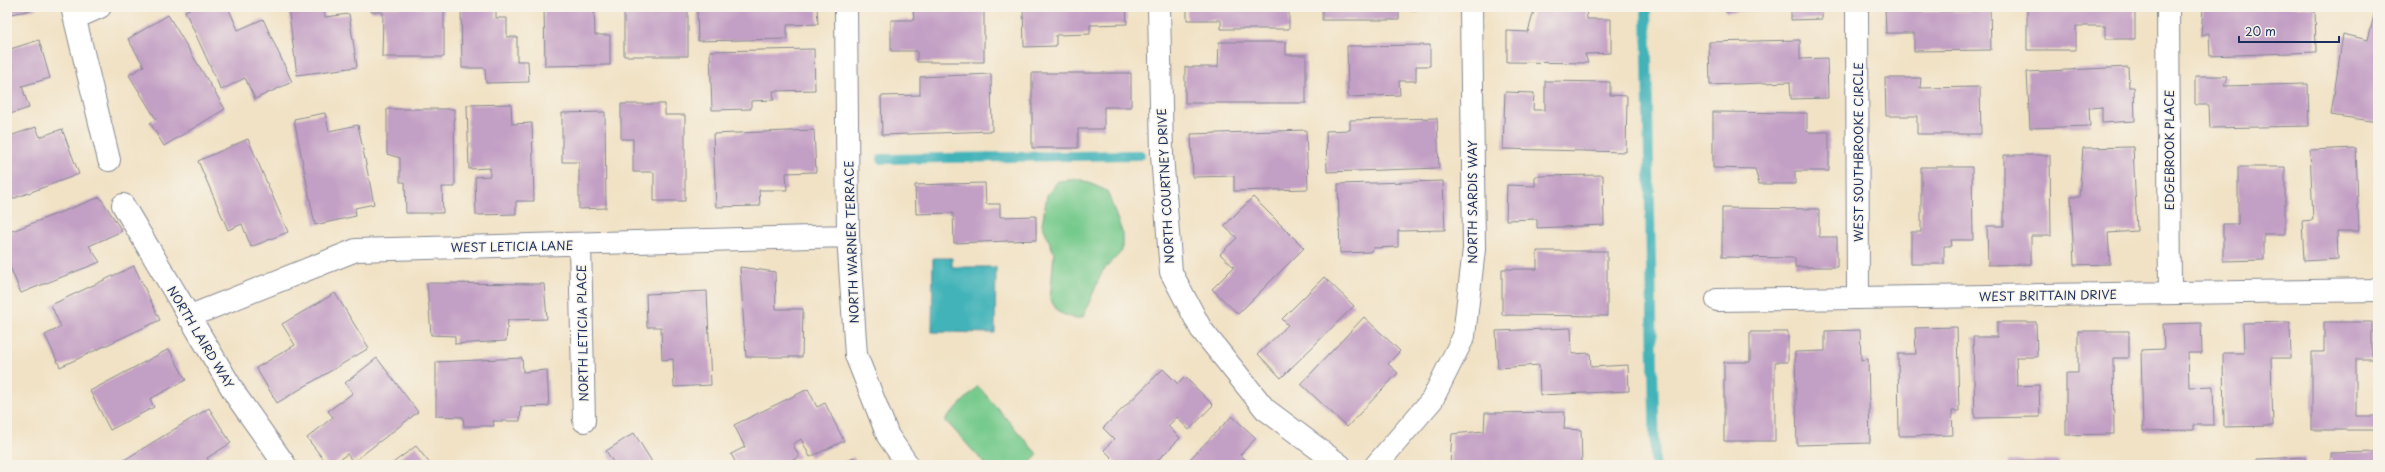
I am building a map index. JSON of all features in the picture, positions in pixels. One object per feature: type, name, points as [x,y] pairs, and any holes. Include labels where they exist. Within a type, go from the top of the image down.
[{"type":"street","points":[[100,7],[74,13],[109,160]]},
{"type":"street","name":"NORTH WARNER TERRACE","points":[[846,7],[848,236],[856,355],[888,436],[908,465]]},
{"type":"street","name":"NORTH COURTNEY DRIVE","points":[[1159,7],[1162,155],[1171,272],[1201,329],[1265,408],[1340,465]]},
{"type":"street","name":"NORTH SARDIS WAY","points":[[1376,465],[1432,400],[1464,336],[1474,249],[1471,7]]},
{"type":"street","name":"WEST SOUTHBROOKE CIRCLE","points":[[1857,7],[1858,298]]},
{"type":"street","name":"EDGEBROOK PLACE","points":[[2168,7],[2170,293]]},
{"type":"street","name":"NORTH LAIRD WAY","points":[[123,205],[188,317],[237,397],[285,465]]},
{"type":"street","name":"WEST LETICIA LANE","points":[[188,317],[356,250],[848,236]]},
{"type":"street","name":"NORTH LETICIA PLACE","points":[[580,244],[584,421]]},
{"type":"street","name":"WEST BRITTAIN DRIVE","points":[[1718,300],[2378,290]]},
{"type":"green space","points":[[1080,179],[1107,191],[1122,232],[1122,251],[1102,272],[1083,317],[1075,319],[1058,312],[1050,299],[1054,253],[1042,224],[1047,195],[1058,181]]},
{"type":"green space","points":[[978,386],[1038,455],[1028,465],[986,465],[945,420]]},
{"type":"water","points":[[933,258],[952,258],[952,267],[996,267],[995,333],[932,332]]},
{"type":"building","points":[[7,7],[35,7],[36,9],[7,15]]},
{"type":"building","points":[[194,7],[228,7],[238,30],[263,19],[292,82],[255,99],[245,78],[221,90],[185,11]]},
{"type":"building","points":[[288,7],[324,7],[325,17],[349,14],[357,67],[297,75]]},
{"type":"building","points":[[371,7],[444,8],[444,57],[382,57],[383,12],[371,12]]},
{"type":"building","points":[[461,7],[496,7],[496,18],[507,18],[507,37],[517,37],[517,61],[528,61],[529,82],[486,83],[485,68],[462,68]]},
{"type":"building","points":[[544,7],[594,7],[595,35],[610,35],[610,65],[545,66]]},
{"type":"building","points":[[624,7],[688,8],[688,56],[624,56]]},
{"type":"building","points":[[697,7],[817,7],[818,24],[787,25],[787,39],[698,41]]},
{"type":"building","points":[[1023,7],[1126,7],[1127,24],[1090,25],[1090,34],[1056,35],[1056,46],[1024,47]]},
{"type":"building","points":[[1187,7],[1289,7],[1289,29],[1221,29],[1221,20],[1187,20]]},
{"type":"building","points":[[1322,7],[1444,7],[1444,10],[1399,10],[1399,20],[1322,20]]},
{"type":"building","points":[[1535,7],[1586,7],[1587,19],[1611,19],[1611,53],[1585,54],[1588,63],[1507,62],[1507,31],[1528,32]]},
{"type":"building","points":[[1725,7],[1822,7],[1822,19],[1791,20],[1791,9],[1725,12]]},
{"type":"building","points":[[1885,7],[1920,7],[1921,12],[1978,11],[1978,7],[1990,7],[1991,50],[1914,51],[1914,33],[1886,33]]},
{"type":"building","points":[[2027,7],[2135,7],[2135,39],[2105,39],[2105,26],[2076,26],[2076,50],[2027,50]]},
{"type":"building","points":[[2203,7],[2315,7],[2316,52],[2210,56],[2209,33],[2201,35]]},
{"type":"building","points":[[2376,7],[2378,7],[2378,122],[2331,115],[2343,34],[2368,40]]},
{"type":"building","points":[[984,9],[984,62],[917,62],[917,51],[891,51],[891,20],[914,20],[913,10]]},
{"type":"building","points":[[168,15],[225,109],[164,146],[150,123],[156,119],[129,75],[144,66],[128,39]]},
{"type":"building","points":[[39,40],[50,78],[22,86],[29,108],[7,115],[7,50]]},
{"type":"building","points":[[1800,40],[1800,59],[1827,58],[1828,98],[1791,99],[1790,82],[1710,85],[1709,42]]},
{"type":"building","points":[[1219,42],[1286,42],[1286,55],[1306,55],[1306,103],[1185,103],[1185,67],[1218,67]]},
{"type":"building","points":[[1430,45],[1430,66],[1416,66],[1416,81],[1399,81],[1400,95],[1348,97],[1347,46]]},
{"type":"building","points":[[814,49],[815,90],[773,91],[774,100],[751,101],[751,109],[712,110],[710,51]]},
{"type":"building","points":[[2128,67],[2129,87],[2134,87],[2135,121],[2102,123],[2102,107],[2089,108],[2090,126],[2030,128],[2027,72]]},
{"type":"building","points":[[1032,73],[1131,73],[1131,107],[1104,107],[1104,129],[1078,129],[1078,148],[1032,148]]},
{"type":"building","points":[[991,74],[992,131],[882,135],[881,96],[920,95],[920,77]]},
{"type":"building","points":[[2195,76],[2227,76],[2224,86],[2308,84],[2309,126],[2210,128],[2209,105],[2195,105]]},
{"type":"building","points":[[1885,78],[1921,78],[1920,88],[1980,87],[1981,134],[1917,134],[1917,116],[1886,116]]},
{"type":"building","points":[[1545,81],[1610,82],[1610,95],[1627,96],[1626,152],[1503,149],[1505,92],[1534,93],[1533,110],[1545,110]]},
{"type":"building","points":[[511,104],[512,124],[532,123],[534,201],[516,201],[516,214],[476,215],[475,177],[490,176],[490,168],[469,169],[467,105]]},
{"type":"building","points":[[621,104],[665,104],[665,115],[685,115],[685,201],[654,201],[654,172],[633,172],[633,139],[621,139]]},
{"type":"building","points":[[387,109],[454,109],[455,187],[442,187],[443,213],[406,213],[405,182],[400,182],[400,158],[387,154]]},
{"type":"building","points":[[605,112],[606,208],[579,209],[579,162],[562,162],[562,113]]},
{"type":"building","points":[[1713,112],[1807,113],[1807,132],[1829,132],[1829,171],[1795,171],[1795,184],[1759,184],[1755,169],[1713,168]]},
{"type":"building","points":[[325,113],[329,131],[358,125],[374,204],[355,208],[356,216],[315,225],[294,119]]},
{"type":"building","points":[[1437,118],[1439,168],[1327,172],[1326,131],[1350,130],[1350,120]]},
{"type":"building","points":[[36,127],[40,137],[62,129],[79,174],[7,201],[7,137]]},
{"type":"building","points":[[814,130],[816,172],[786,173],[787,190],[759,190],[760,206],[716,207],[713,134]]},
{"type":"building","points":[[1306,130],[1308,189],[1234,191],[1234,176],[1193,177],[1191,134]]},
{"type":"building","points":[[248,139],[288,232],[251,247],[242,224],[228,230],[198,161]]},
{"type":"building","points":[[2133,147],[2137,231],[2108,233],[2110,264],[2074,265],[2071,197],[2079,197],[2083,148]]},
{"type":"building","points":[[2356,148],[2359,231],[2337,231],[2338,259],[2304,261],[2302,221],[2313,220],[2310,150]]},
{"type":"building","points":[[2004,155],[2050,155],[2051,236],[2031,236],[2031,264],[1988,265],[1987,226],[2004,226]]},
{"type":"building","points":[[1921,167],[1972,167],[1973,240],[1951,240],[1952,246],[1944,246],[1944,264],[1911,264],[1911,232],[1921,232]]},
{"type":"building","points":[[2238,167],[2285,167],[2285,234],[2264,234],[2264,260],[2223,261],[2223,224],[2238,224]]},
{"type":"building","points":[[1603,175],[1604,225],[1537,228],[1537,219],[1506,220],[1507,185],[1535,186],[1535,176]]},
{"type":"building","points":[[1443,181],[1445,230],[1398,231],[1398,247],[1373,248],[1370,252],[1340,253],[1338,184]]},
{"type":"building","points":[[985,183],[986,204],[1000,204],[1000,217],[1036,216],[1036,240],[954,243],[953,213],[916,214],[915,185]]},
{"type":"building","points":[[100,197],[122,231],[89,246],[100,262],[21,293],[7,260],[7,233]]},
{"type":"building","points":[[1253,197],[1304,248],[1238,314],[1212,289],[1234,267],[1220,254],[1237,238],[1224,226]]},
{"type":"building","points":[[1722,208],[1819,209],[1819,237],[1837,237],[1837,267],[1795,267],[1795,258],[1722,257]]},
{"type":"building","points":[[1537,251],[1607,251],[1607,316],[1502,315],[1502,269],[1537,269]]},
{"type":"building","points":[[134,266],[160,320],[60,367],[45,335],[61,327],[51,305]]},
{"type":"building","points":[[740,267],[775,272],[776,309],[803,309],[802,357],[746,357]]},
{"type":"building","points":[[1324,277],[1354,306],[1281,378],[1258,354],[1288,325],[1282,319]]},
{"type":"building","points":[[427,283],[544,284],[547,319],[508,320],[506,341],[455,344],[455,336],[431,335]]},
{"type":"building","points":[[707,291],[711,385],[674,387],[673,359],[662,360],[661,327],[647,327],[646,294]]},
{"type":"building","points":[[335,293],[369,348],[277,403],[256,368],[295,345],[282,324]]},
{"type":"building","points":[[1364,317],[1400,351],[1388,364],[1398,373],[1347,427],[1301,384]]},
{"type":"building","points":[[1997,322],[2036,322],[2037,357],[2016,357],[2017,386],[2039,385],[2040,417],[1975,418],[1973,337],[1997,337]]},
{"type":"building","points":[[2290,322],[2291,358],[2271,358],[2273,426],[2224,427],[2223,353],[2244,353],[2243,323]]},
{"type":"building","points":[[2324,322],[2372,322],[2372,359],[2356,359],[2356,416],[2376,416],[2376,430],[2312,430],[2312,352],[2324,352]]},
{"type":"building","points":[[2201,323],[2202,353],[2188,353],[2189,387],[2213,386],[2214,425],[2194,425],[2194,430],[2143,431],[2141,350],[2164,349],[2163,324]]},
{"type":"building","points":[[1957,327],[1959,411],[1952,411],[1953,435],[1899,436],[1898,354],[1916,354],[1915,328]]},
{"type":"building","points":[[1571,328],[1572,354],[1590,353],[1591,367],[1628,365],[1629,391],[1540,395],[1539,365],[1498,368],[1496,331]]},
{"type":"building","points":[[1860,330],[1861,360],[1868,359],[1870,443],[1797,445],[1795,352],[1825,351],[1825,331]]},
{"type":"building","points":[[2078,331],[2129,331],[2129,358],[2113,358],[2114,434],[2066,435],[2066,373],[2078,373]]},
{"type":"building","points":[[1750,332],[1788,332],[1788,362],[1775,362],[1775,441],[1724,441],[1724,362],[1750,362]]},
{"type":"building","points":[[169,349],[186,380],[150,399],[154,407],[110,430],[90,391]]},
{"type":"building","points":[[377,358],[418,412],[353,462],[347,454],[332,465],[328,465],[307,438],[333,417],[328,411],[353,393],[345,383]]},
{"type":"building","points":[[522,358],[523,372],[547,370],[549,406],[521,407],[520,421],[493,421],[494,426],[464,426],[463,417],[436,416],[436,362]]},
{"type":"building","points":[[1163,369],[1178,384],[1185,377],[1213,405],[1189,430],[1177,417],[1168,426],[1180,438],[1153,465],[1119,465],[1104,450],[1114,439],[1103,428]]},
{"type":"building","points":[[808,389],[817,407],[825,403],[844,441],[810,457],[801,439],[793,444],[799,457],[783,465],[737,465],[731,454],[745,447],[734,425]]},
{"type":"building","points":[[209,408],[231,443],[207,458],[211,465],[116,465]]},
{"type":"building","points":[[1565,412],[1564,429],[1581,430],[1582,465],[1450,465],[1452,434],[1484,431],[1485,413]]},
{"type":"building","points":[[1232,416],[1256,438],[1240,455],[1245,459],[1239,465],[1184,465]]},
{"type":"building","points":[[634,433],[654,465],[615,465],[606,451]]},
{"type":"building","points":[[416,446],[431,465],[390,465]]},
{"type":"building","points":[[2378,452],[2378,465],[2331,465],[2331,453]]},
{"type":"building","points":[[853,457],[858,465],[841,465]]},
{"type":"building","points":[[2305,457],[2305,465],[2257,465],[2257,459]]},
{"type":"building","points":[[2008,461],[2059,461],[2059,465],[2008,465]]},
{"type":"building","points":[[1761,463],[1793,463],[1793,465],[1761,465]]},
{"type":"waterway","points":[[1646,7],[1655,465]]},
{"type":"waterway","points":[[882,159],[1140,155]]}]
